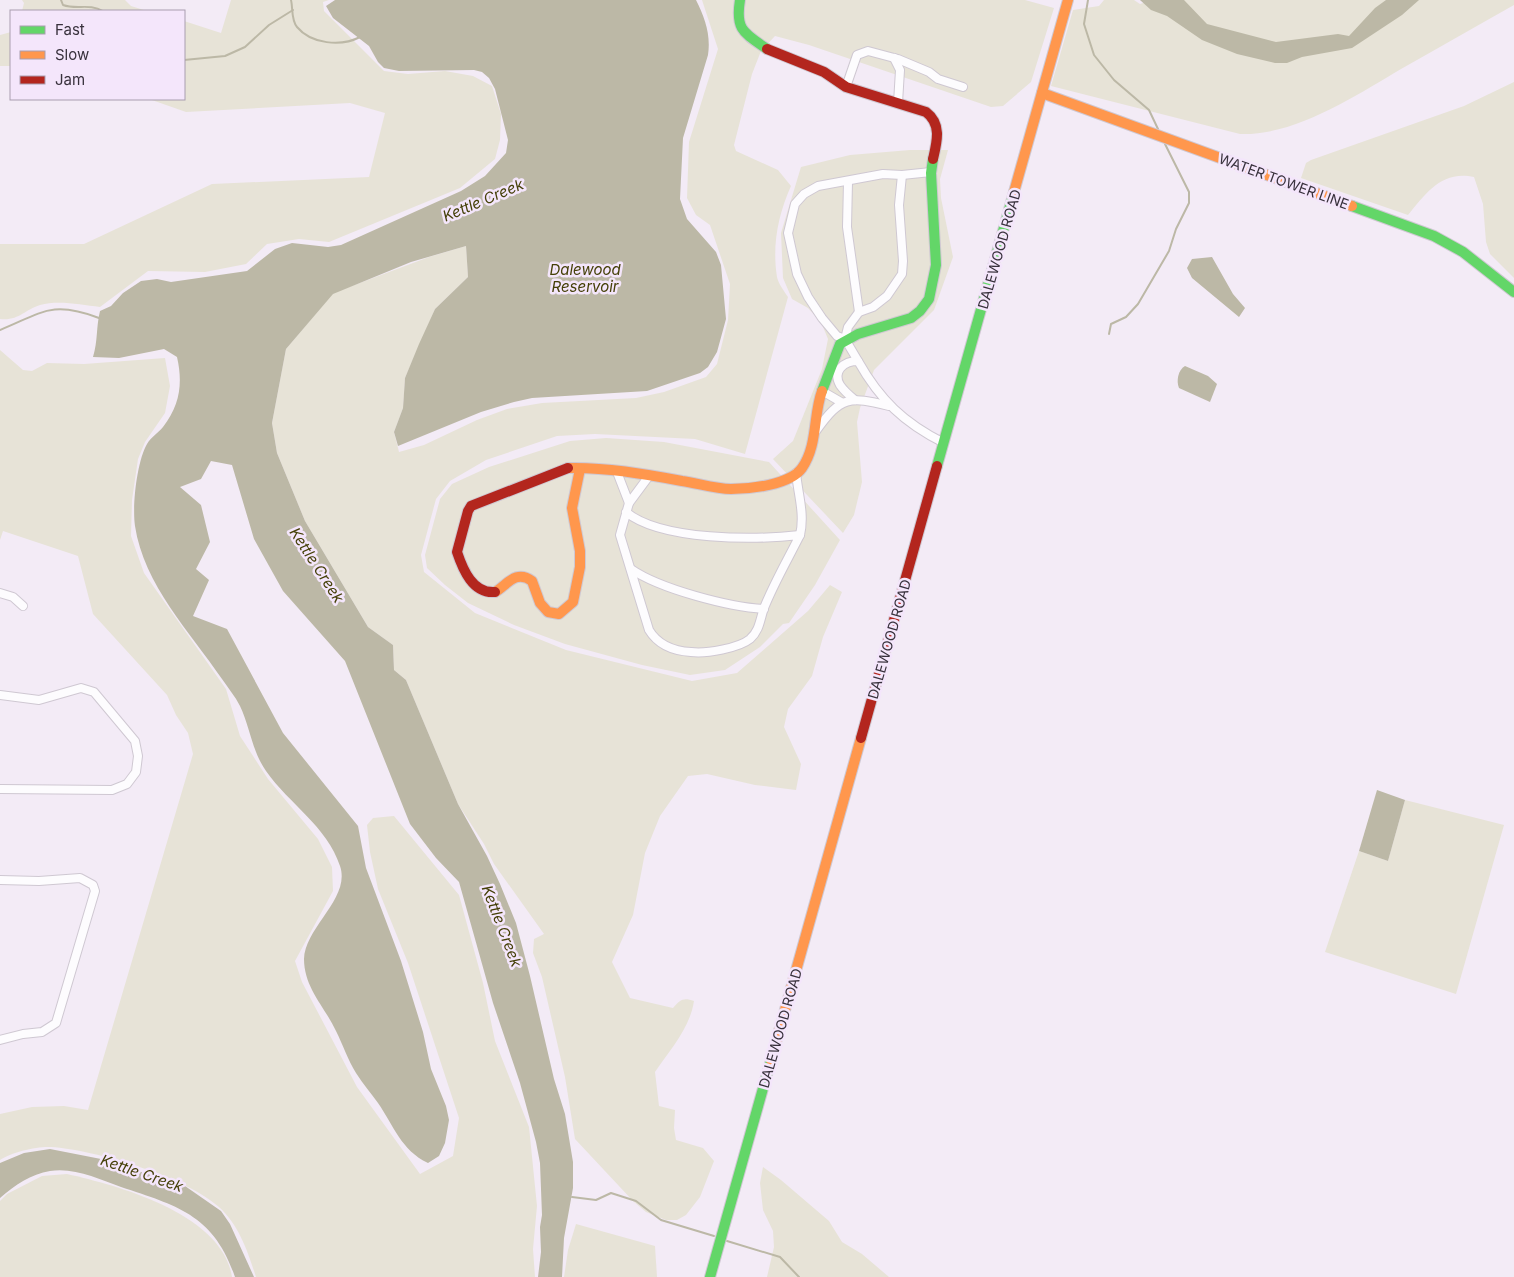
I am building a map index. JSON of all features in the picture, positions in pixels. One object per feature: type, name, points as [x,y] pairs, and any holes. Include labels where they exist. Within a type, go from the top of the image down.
[{"type":"street","points":[[740,0],[737,18],[739,25],[757,43],[782,57],[824,72],[846,87],[928,113],[936,121],[937,138],[931,172],[936,246],[935,271],[927,302],[920,311],[894,326],[845,339],[840,344],[822,391],[815,417],[815,433]]},
{"type":"street","name":"DALEWOOD ROAD","points":[[710,1277],[1068,2]]},
{"type":"street","points":[[846,87],[857,55],[868,51],[894,58],[929,72],[938,79],[963,87]]},
{"type":"street","points":[[894,58],[900,70],[898,103]]},
{"type":"street","name":"WATER TOWER LINE","points":[[1042,93],[1434,236],[1463,252],[1514,292]]},
{"type":"street","points":[[931,172],[902,175],[883,174],[848,182],[818,186],[804,194],[796,204],[788,232],[797,274],[808,296],[837,336],[845,339],[870,382],[889,406],[920,431],[944,444]]},
{"type":"street","points":[[845,339],[848,327],[859,312],[873,307],[887,296],[894,289],[902,274],[903,261],[899,205],[902,175]]},
{"type":"street","points":[[848,182],[847,227],[859,312]]},
{"type":"street","points":[[855,400],[841,387],[838,371],[844,364],[858,361]]},
{"type":"street","points":[[822,391],[842,402]]},
{"type":"street","points":[[580,469],[572,497],[573,519],[581,553],[577,597],[574,605],[567,611],[557,614],[542,607],[533,581],[527,577],[516,576],[496,592],[489,593],[477,589],[467,574],[457,552],[462,537],[465,513],[472,506],[569,468],[617,472],[650,476],[730,489],[764,486],[796,474],[802,469],[815,433],[834,408],[842,402],[855,400],[889,406]]},
{"type":"street","points":[[617,472],[630,503]]},
{"type":"street","points":[[650,476],[630,503],[620,535],[649,630],[654,639],[662,645],[684,652],[695,653],[736,647],[749,640],[756,632],[764,609],[800,535],[803,524],[796,474]]},
{"type":"street","points":[[626,512],[637,521],[682,532],[766,539],[800,535]]},
{"type":"street","points":[[631,570],[657,582],[727,604],[764,609]]},
{"type":"street","points":[[0,593],[12,597],[24,606]]},
{"type":"street","points":[[0,695],[39,700],[82,688],[94,692],[134,741],[138,756],[136,772],[127,784],[112,790],[0,789]]},
{"type":"street","points":[[0,1040],[23,1034],[42,1032],[56,1023],[95,891],[93,885],[80,878],[1,883]]},
{"type":"shaded area","points":[[22,0],[125,0],[131,6],[144,10],[22,10],[24,3]]},
{"type":"shaded area","points":[[231,0],[329,0],[323,2],[324,11],[384,71],[408,74],[445,71],[473,76],[492,86],[501,114],[500,140],[495,159],[460,188],[329,242],[299,239],[267,244],[246,264],[205,272],[148,271],[100,307],[55,303],[34,307],[12,318],[0,319],[0,244],[84,244],[212,184],[369,177],[385,113],[350,103],[186,112],[152,100],[185,100],[185,21],[221,33]]},
{"type":"shaded area","points":[[702,0],[1025,0],[1054,8],[1031,82],[1003,106],[991,107],[809,45],[775,36],[761,51],[752,74],[734,145],[736,151],[778,170],[791,186],[777,230],[775,253],[778,279],[788,297],[745,454],[695,439],[595,434],[557,436],[486,460],[450,481],[436,499],[421,555],[424,572],[475,613],[566,650],[692,681],[737,673],[808,611],[830,585],[842,592],[823,637],[812,676],[788,709],[784,727],[801,764],[796,790],[755,785],[707,774],[688,776],[660,816],[645,853],[633,915],[612,962],[630,998],[673,1008],[682,1000],[694,1001],[684,1030],[655,1072],[659,1106],[675,1110],[674,1128],[676,1140],[703,1148],[714,1161],[700,1197],[686,1215],[677,1220],[666,1220],[646,1212],[633,1201],[575,1139],[565,1077],[542,977],[533,953],[534,939],[544,934],[494,864],[484,844],[458,804],[406,680],[394,670],[393,645],[368,627],[305,521],[277,453],[272,423],[286,349],[333,293],[429,257],[466,246],[468,277],[435,309],[405,378],[403,408],[394,432],[399,452],[424,445],[477,420],[507,409],[542,403],[636,398],[664,392],[706,377],[717,364],[728,320],[730,284],[710,225],[696,215],[687,198],[689,142],[718,49]]},
{"type":"shaded area","points":[[1104,0],[1134,0],[1140,4],[1153,0],[1514,0],[1514,5],[1324,112],[1282,128],[1261,133],[1240,134],[1051,86],[1073,10],[1099,6]]},
{"type":"shaded area","points":[[10,32],[10,66],[0,66],[0,35]]},
{"type":"shaded area","points":[[1514,82],[1514,278],[1490,254],[1486,242],[1483,204],[1474,177],[1453,177],[1444,180],[1428,191],[1408,215],[1301,178],[1306,163],[1311,160],[1464,106]]},
{"type":"shaded area","points":[[910,150],[948,150],[940,179],[941,198],[953,257],[934,310],[874,370],[857,422],[862,482],[854,515],[843,533],[773,459],[793,441],[822,369],[828,339],[821,322],[808,308],[792,299],[783,278],[781,233],[801,167],[850,155]]},
{"type":"shaded area","points":[[0,350],[23,370],[32,371],[47,363],[84,364],[165,358],[170,386],[165,413],[145,442],[138,459],[132,500],[131,536],[144,573],[226,689],[240,736],[268,779],[318,839],[332,867],[333,891],[295,961],[302,982],[357,1087],[420,1174],[453,1156],[459,1118],[408,963],[378,889],[370,852],[367,825],[373,818],[394,816],[459,895],[483,983],[495,1041],[529,1127],[537,1206],[533,1249],[535,1277],[256,1277],[237,1230],[226,1214],[204,1196],[185,1185],[115,1159],[70,1149],[46,1147],[32,1149],[11,1154],[0,1160],[0,1114],[32,1107],[64,1106],[88,1110],[193,754],[188,733],[176,715],[167,695],[93,614],[78,556],[3,531],[0,540]]},
{"type":"shaded area","points":[[606,438],[664,442],[769,462],[840,540],[815,585],[789,623],[783,624],[760,647],[725,670],[690,675],[642,665],[565,644],[514,625],[468,603],[427,568],[425,555],[440,499],[452,484],[489,467],[570,441]]},
{"type":"shaded area","points":[[1405,800],[1504,825],[1456,994],[1325,952],[1359,851],[1388,861]]},
{"type":"shaded area","points":[[763,1167],[829,1221],[842,1242],[862,1254],[889,1277],[767,1277],[774,1247],[773,1231],[763,1210],[760,1183]]},
{"type":"shaded area","points":[[67,1174],[140,1195],[166,1206],[189,1220],[209,1236],[224,1255],[232,1277],[0,1277],[0,1201],[7,1194],[42,1176]]},
{"type":"shaded area","points":[[576,1224],[655,1246],[657,1277],[564,1277],[568,1250]]},
{"type":"water","name":"Dalewood Reservoir","points":[[335,0],[696,0],[705,20],[708,34],[708,55],[683,138],[680,199],[687,219],[716,252],[721,265],[726,319],[717,352],[708,367],[700,373],[647,391],[532,398],[514,402],[481,412],[398,446],[394,432],[403,408],[405,378],[435,309],[468,277],[466,246],[411,262],[333,294],[286,349],[272,423],[277,453],[305,521],[368,627],[393,645],[394,670],[406,680],[458,804],[487,856],[516,923],[554,1079],[565,1114],[573,1162],[573,1188],[564,1238],[562,1277],[538,1277],[542,1215],[540,1163],[536,1142],[520,1083],[493,1003],[459,882],[436,858],[410,824],[345,661],[283,591],[254,539],[232,465],[211,461],[201,479],[180,487],[201,505],[210,542],[196,569],[209,580],[193,616],[227,629],[283,733],[358,826],[366,868],[401,961],[423,1032],[431,1069],[446,1106],[449,1120],[445,1143],[439,1156],[428,1163],[411,1151],[399,1137],[350,1063],[339,1036],[311,988],[305,969],[306,947],[339,890],[342,878],[340,866],[334,852],[317,827],[275,783],[261,763],[234,695],[158,588],[140,548],[135,526],[134,507],[140,461],[149,442],[169,419],[176,402],[180,385],[177,357],[164,349],[119,358],[93,357],[100,311],[111,306],[123,293],[141,281],[157,279],[171,282],[247,271],[275,249],[292,243],[328,247],[341,245],[461,191],[485,176],[506,153],[508,140],[495,89],[489,78],[482,72],[474,70],[399,71],[384,68],[378,62],[369,46],[333,18],[326,6]]},
{"type":"water","points":[[1140,0],[1184,0],[1207,24],[1276,42],[1338,34],[1349,36],[1375,8],[1386,0],[1419,0],[1402,15],[1352,48],[1302,57],[1287,63],[1275,63],[1237,54],[1202,40],[1167,16],[1151,10]]},
{"type":"water","points":[[1212,257],[1233,294],[1245,308],[1239,317],[1192,278],[1187,268],[1192,259]]},
{"type":"water","points":[[1185,366],[1208,376],[1217,384],[1210,402],[1179,388],[1178,376]]},
{"type":"water","points":[[1377,790],[1405,800],[1388,861],[1359,851]]},
{"type":"water","name":"Kettle Creek","points":[[50,1149],[101,1159],[185,1186],[221,1211],[230,1224],[254,1277],[235,1277],[216,1239],[205,1226],[192,1216],[160,1200],[86,1174],[59,1170],[43,1172],[24,1181],[0,1198],[0,1163],[24,1153]]},
{"type":"waterway","points":[[61,0],[63,5],[93,7],[100,10]]},
{"type":"waterway","points":[[291,0],[295,24],[303,33],[310,37],[335,43],[360,37]]},
{"type":"waterway","points":[[1088,0],[1084,24],[1094,55],[1114,80],[1149,110],[1158,129]]},
{"type":"waterway","points":[[185,60],[225,56],[245,47],[269,25],[293,10]]},
{"type":"waterway","points":[[1109,334],[1111,324],[1126,317],[1138,304],[1169,251],[1176,229],[1189,203],[1189,192],[1165,144]]},
{"type":"waterway","points":[[0,330],[37,314],[58,309],[99,318]]},
{"type":"waterway","points":[[572,1197],[596,1200],[611,1193],[636,1201],[661,1220],[714,1236]]},
{"type":"waterway","points":[[727,1241],[780,1257],[799,1277]]},
{"type":"traffic: fast","points":[[740,0],[739,18],[743,30],[767,49]]},
{"type":"traffic: fast","points":[[822,391],[840,344],[858,334],[911,318],[920,311],[929,299],[936,265],[931,173],[933,159]]},
{"type":"traffic: fast","points":[[937,466],[1014,192]]},
{"type":"traffic: fast","points":[[1352,206],[1434,236],[1463,252],[1514,292]]},
{"type":"traffic: fast","points":[[710,1277],[771,1060]]},
{"type":"traffic: slow","points":[[1014,192],[1068,0]]},
{"type":"traffic: slow","points":[[1042,93],[1352,206]]},
{"type":"traffic: slow","points":[[568,468],[625,472],[725,489],[748,488],[779,482],[796,474],[807,459],[811,450],[822,391]]},
{"type":"traffic: slow","points":[[495,592],[512,579],[521,577],[532,581],[540,603],[548,612],[559,614],[573,602],[580,567],[580,551],[572,508],[580,469]]},
{"type":"traffic: slow","points":[[771,1060],[861,738]]},
{"type":"traffic: jam","points":[[767,49],[824,72],[846,87],[926,112],[934,122],[937,134],[933,159]]},
{"type":"traffic: jam","points":[[861,738],[937,466]]},
{"type":"traffic: jam","points":[[495,592],[487,592],[470,580],[457,552],[468,511],[471,506],[568,468]]}]
